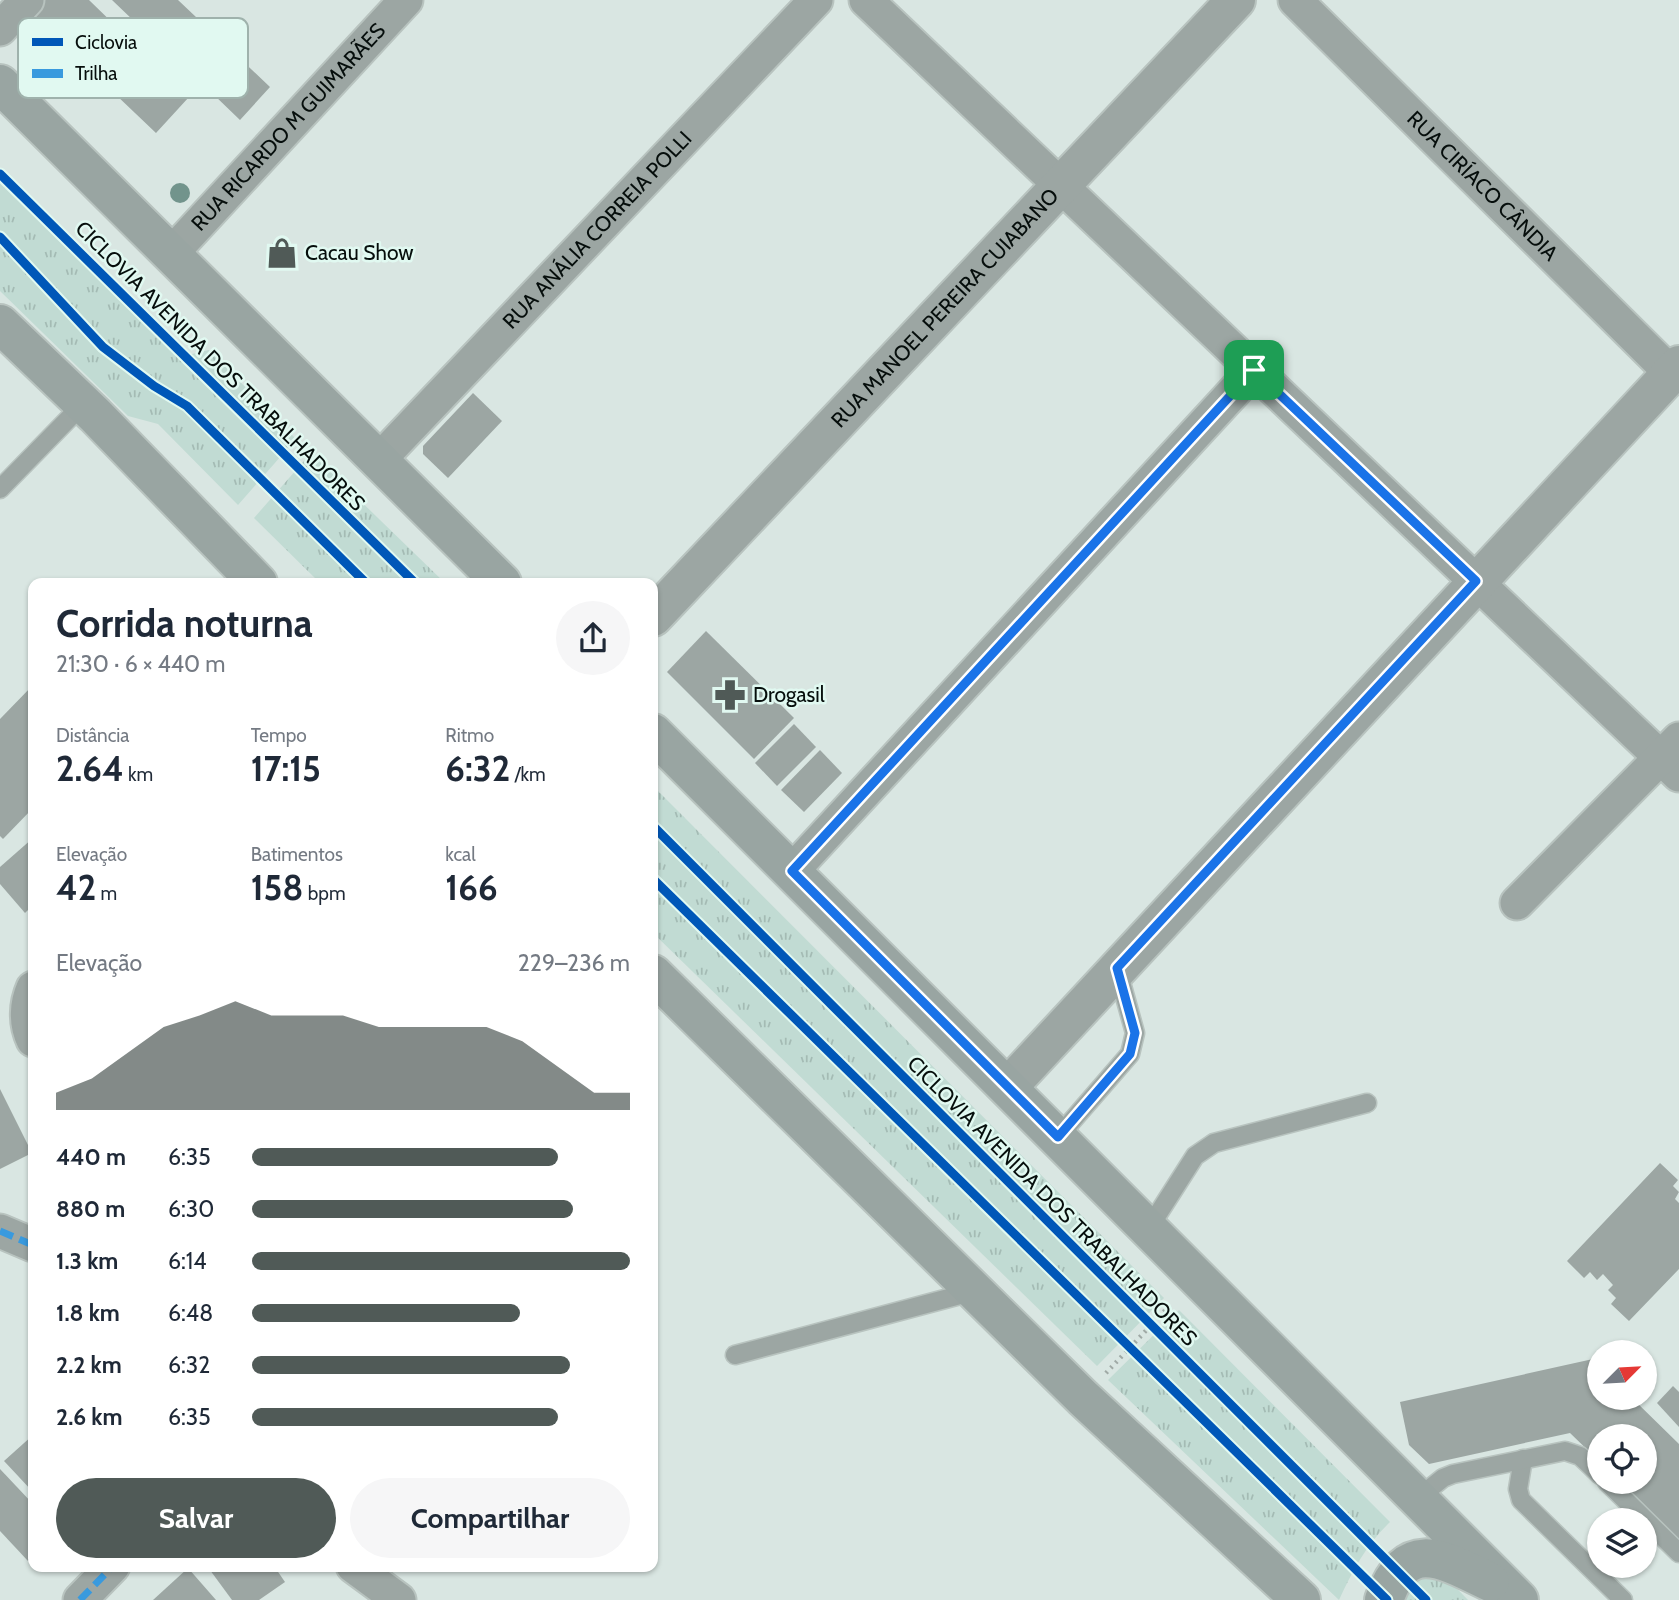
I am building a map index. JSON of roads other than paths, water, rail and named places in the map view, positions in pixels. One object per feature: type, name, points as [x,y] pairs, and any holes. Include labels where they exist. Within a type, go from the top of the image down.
[{"type":"main road","points":[[0,84],[497,578]]},
{"type":"main road","points":[[0,324],[83,404],[253,578]]},
{"type":"main road","points":[[658,738],[1516,1597]]},
{"type":"main road","points":[[658,979],[1083,1398],[1301,1600]]},
{"type":"main road","points":[[1384,1600],[1401,1566],[1422,1557],[1462,1569],[1516,1597]]},
{"type":"street","points":[[0,29],[27,0]]},
{"type":"street","name":"RUA RICARDO M GUIMARÃES","points":[[172,254],[406,0]]},
{"type":"street","name":"RUA ANÁLIA CORREIA POLLI","points":[[379,460],[816,0]]},
{"type":"street","points":[[866,0],[1476,581],[1673,757],[1517,903]]},
{"type":"street","name":"RUA MANOEL PEREIRA CUIABANO","points":[[658,612],[1236,0]]},
{"type":"street","name":"RUA CIRÍACO CÂNDIA","points":[[1294,0],[1675,369]]},
{"type":"street","points":[[1008,1087],[1675,369]]},
{"type":"street","points":[[792,871],[1254,370]]},
{"type":"street","points":[[28,1000],[28,1017]]},
{"type":"street","points":[[0,1231],[28,1243]]},
{"type":"street","points":[[80,1600],[107,1572]]},
{"type":"street","points":[[361,1572],[399,1600]]},
{"type":"lane","points":[[0,489],[83,404]]},
{"type":"lane","points":[[1058,1137],[1130,1054],[1134,1044],[1135,1033],[1117,968]]},
{"type":"lane","points":[[1149,1228],[1195,1156],[1214,1143],[1367,1102]]},
{"type":"lane","points":[[735,1355],[975,1291]]},
{"type":"lane","points":[[1418,1498],[1443,1478],[1453,1474],[1565,1451],[1580,1456],[1587,1463]]},
{"type":"lane","points":[[1523,1460],[1518,1489],[1521,1500],[1623,1600]]},
{"type":"lane","points":[[1619,1494],[1679,1553]]},
{"type":"place","name":"Cacau Show","points":[[282,253]]},
{"type":"place","name":"Drogasil","points":[[730,695]]}]
